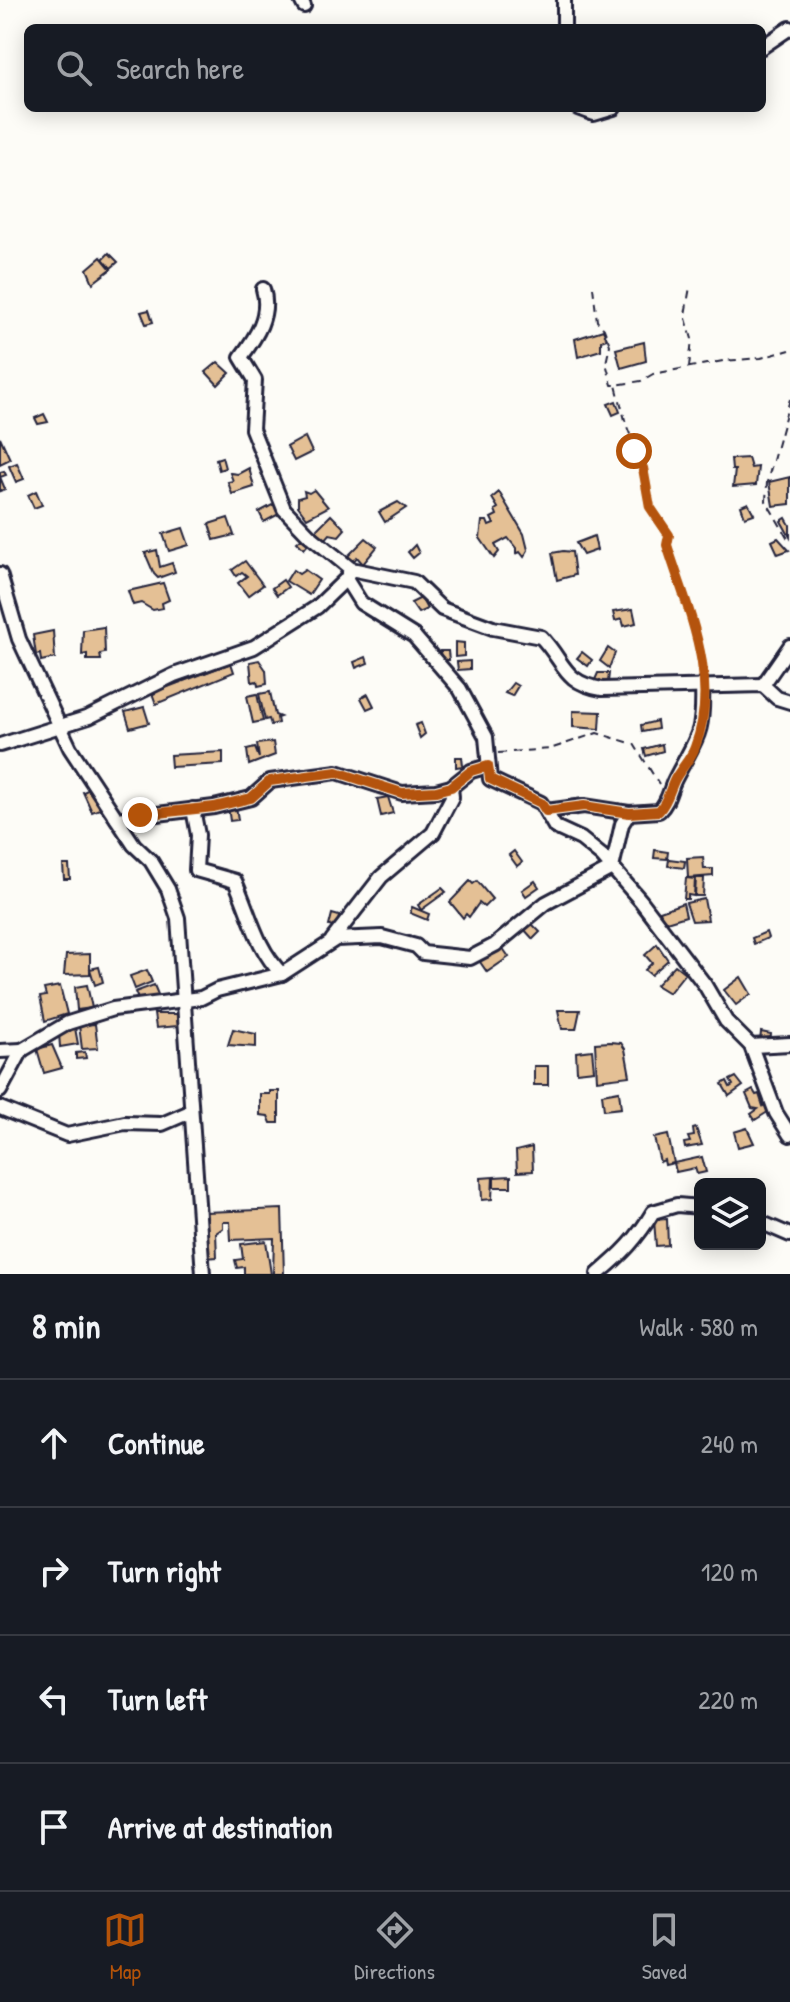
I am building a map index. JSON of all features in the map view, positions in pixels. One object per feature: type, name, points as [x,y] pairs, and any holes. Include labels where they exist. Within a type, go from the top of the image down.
[{"type":"street","points":[[564,0],[564,24]]},
{"type":"street","points":[[766,44],[790,28]]},
{"type":"street","points":[[263,289],[266,300],[261,327],[241,357],[255,380],[252,429],[284,509],[349,574],[356,596]]},
{"type":"street","points":[[0,574],[19,639],[59,724],[117,819],[168,889],[178,918],[203,1274]]},
{"type":"street","points":[[0,745],[89,717],[174,675],[254,647],[317,607],[349,574]]},
{"type":"street","points":[[349,574],[414,582],[442,609],[467,620],[541,637],[565,671],[581,686],[602,689],[763,685],[777,698],[790,702]]},
{"type":"street","points":[[335,589],[356,596],[376,614],[414,636],[445,670],[486,737],[490,779],[541,803],[555,827],[581,839],[612,868],[705,985],[726,1021],[751,1046],[776,1113],[790,1135]]},
{"type":"street","points":[[763,685],[790,646]]},
{"type":"street","points":[[546,811],[584,806],[629,813],[659,811],[694,749],[703,719],[704,685]]},
{"type":"street","points":[[117,819],[251,798],[270,781],[337,772],[402,793],[451,787],[487,760]]},
{"type":"street","points":[[0,1051],[22,1050],[88,1016],[113,1009],[183,1001],[282,974],[332,940],[381,877],[433,833],[452,797],[451,787]]},
{"type":"street","points":[[193,809],[198,835],[196,870],[235,881],[260,947],[282,974]]},
{"type":"street","points":[[332,940],[382,937],[416,946],[423,953],[470,958],[495,945],[546,903],[612,868],[622,824],[629,813]]},
{"type":"street","points":[[751,1046],[790,1044]]},
{"type":"street","points":[[0,1091],[22,1050]]},
{"type":"street","points":[[0,1108],[67,1135],[125,1123],[162,1124],[190,1112]]},
{"type":"street","points":[[598,1274],[616,1254],[632,1246],[653,1212],[677,1205],[694,1206]]},
{"type":"street","points":[[766,1225],[790,1235]]},
{"type":"path","points":[[593,287],[597,321],[610,345],[607,370],[612,385],[689,368],[770,357],[790,350]]},
{"type":"path","points":[[689,368],[692,339],[685,315],[690,287]]},
{"type":"path","points":[[616,385],[634,451],[643,468],[650,507],[669,535],[672,561],[696,628],[704,685]]},
{"type":"path","points":[[790,399],[784,409],[781,442],[767,482],[766,501],[790,542]]},
{"type":"path","points":[[487,760],[561,746],[597,733],[634,744],[669,798]]},
{"type":"building","points":[[109,253],[118,262],[111,268],[103,259]]},
{"type":"building","points":[[101,257],[111,269],[93,283],[87,269]]},
{"type":"building","points":[[149,310],[153,322],[146,324],[141,312]]},
{"type":"building","points":[[603,330],[607,339],[601,341],[601,350],[578,357],[575,339]]},
{"type":"building","points":[[644,342],[646,361],[621,368],[616,349]]},
{"type":"building","points":[[218,362],[230,373],[218,385],[206,372]]},
{"type":"building","points":[[616,401],[620,412],[613,415],[608,404]]},
{"type":"building","points":[[44,414],[48,422],[38,424],[35,418]]},
{"type":"building","points":[[0,437],[10,459],[0,464]]},
{"type":"building","points":[[305,437],[312,452],[294,461],[287,447]]},
{"type":"building","points":[[222,457],[225,468],[219,470],[216,459]]},
{"type":"building","points":[[748,458],[751,468],[758,467],[756,485],[733,487],[735,470],[732,470],[731,459]]},
{"type":"building","points":[[17,463],[24,479],[16,482],[9,466]]},
{"type":"building","points":[[249,468],[254,487],[232,494],[228,482],[233,481],[230,473],[238,474]]},
{"type":"building","points":[[790,477],[790,504],[773,506],[769,482]]},
{"type":"building","points":[[314,490],[328,507],[307,518],[298,506],[298,498],[305,496],[304,491],[309,493]]},
{"type":"building","points":[[36,491],[42,505],[34,508],[28,495]]},
{"type":"building","points":[[499,492],[524,534],[528,550],[524,557],[520,552],[516,554],[516,548],[508,538],[495,545],[499,552],[494,558],[480,538],[482,521],[487,521],[489,526],[494,524],[491,518],[497,515],[495,510],[498,508],[492,498]]},
{"type":"building","points":[[398,502],[406,508],[385,522],[379,512]]},
{"type":"building","points":[[748,503],[754,514],[745,517],[741,506]]},
{"type":"building","points":[[274,504],[279,514],[264,522],[259,512]]},
{"type":"building","points":[[331,515],[345,529],[339,536],[330,534],[325,540],[316,530]]},
{"type":"building","points":[[228,518],[234,535],[214,540],[209,524]]},
{"type":"building","points":[[786,518],[790,525],[790,537],[781,521]]},
{"type":"building","points":[[183,528],[189,545],[169,551],[163,534]]},
{"type":"building","points":[[594,536],[597,550],[583,555],[576,543]]},
{"type":"building","points":[[303,537],[309,543],[304,549],[297,542]]},
{"type":"building","points":[[366,538],[377,547],[363,564],[357,557],[354,561],[348,556]]},
{"type":"building","points":[[778,538],[789,550],[778,554],[772,541]]},
{"type":"building","points":[[415,545],[419,553],[413,558],[408,552]]},
{"type":"building","points":[[157,550],[160,567],[172,563],[175,572],[158,578],[154,574],[145,553]]},
{"type":"building","points":[[572,552],[575,575],[557,580],[552,553]]},
{"type":"building","points":[[245,561],[263,585],[248,596],[238,583],[247,576],[242,572],[236,576],[232,570]]},
{"type":"building","points":[[293,570],[299,574],[305,570],[319,580],[309,595],[286,581]]},
{"type":"building","points":[[283,580],[288,587],[277,595],[272,588]]},
{"type":"building","points":[[163,583],[169,600],[162,603],[163,608],[153,610],[141,603],[133,605],[128,591]]},
{"type":"building","points":[[421,598],[427,609],[418,613],[411,603]]},
{"type":"building","points":[[633,609],[636,623],[624,626],[622,619],[615,621],[613,612]]},
{"type":"building","points":[[104,627],[105,653],[100,654],[101,660],[87,660],[87,654],[82,655],[83,630]]},
{"type":"building","points":[[53,631],[55,658],[41,661],[40,654],[36,655],[33,635]]},
{"type":"building","points":[[455,642],[464,643],[464,656],[455,657]]},
{"type":"building","points":[[608,648],[615,653],[609,668],[600,661]]},
{"type":"building","points":[[440,651],[448,651],[449,660],[441,660]]},
{"type":"building","points":[[582,652],[592,660],[588,666],[577,658]]},
{"type":"building","points":[[366,657],[368,663],[356,668],[354,662]]},
{"type":"building","points":[[259,660],[266,670],[267,684],[258,686],[257,681],[252,682],[250,662]]},
{"type":"building","points":[[470,661],[470,669],[458,670],[457,662]]},
{"type":"building","points":[[231,663],[234,672],[156,704],[152,693]]},
{"type":"building","points":[[598,673],[609,673],[608,682],[594,682]]},
{"type":"building","points":[[513,683],[518,686],[512,696],[505,693]]},
{"type":"building","points":[[270,692],[275,715],[280,717],[277,718],[278,723],[271,725],[269,719],[265,720],[259,694]]},
{"type":"building","points":[[257,694],[263,721],[253,723],[247,696]]},
{"type":"building","points":[[368,694],[374,706],[367,709],[361,698]]},
{"type":"building","points":[[144,707],[149,723],[130,728],[125,712]]},
{"type":"building","points":[[573,711],[601,712],[600,729],[573,727]]},
{"type":"building","points":[[657,721],[658,729],[642,732],[641,725]]},
{"type":"building","points":[[421,723],[425,734],[420,738],[415,725]]},
{"type":"building","points":[[273,742],[275,755],[249,765],[247,750],[255,748],[259,758],[257,744]]},
{"type":"building","points":[[662,744],[663,751],[646,756],[644,749]]},
{"type":"building","points":[[223,752],[223,764],[171,767],[170,755]]},
{"type":"building","points":[[456,757],[462,757],[463,766],[456,767]]},
{"type":"building","points":[[92,788],[102,808],[92,812],[83,792]]},
{"type":"building","points":[[388,797],[393,813],[381,816],[377,799]]},
{"type":"building","points":[[236,806],[238,820],[230,821],[228,807]]},
{"type":"building","points":[[655,850],[668,852],[667,859],[654,858]]},
{"type":"building","points":[[514,851],[522,862],[517,866],[509,855]]},
{"type":"building","points":[[703,857],[704,869],[713,869],[713,876],[688,878],[687,858]]},
{"type":"building","points":[[669,859],[685,861],[684,868],[668,866]]},
{"type":"building","points":[[63,865],[69,865],[70,879],[64,879]]},
{"type":"building","points":[[686,878],[695,879],[694,896],[688,895],[688,899],[684,899]]},
{"type":"building","points":[[696,878],[704,878],[703,896],[695,896]]},
{"type":"building","points":[[470,881],[473,884],[477,881],[492,899],[484,907],[479,903],[469,917],[466,914],[463,918],[450,902]]},
{"type":"building","points":[[535,881],[539,887],[526,896],[522,890]]},
{"type":"building","points":[[442,888],[446,892],[421,910],[418,905]]},
{"type":"building","points":[[704,899],[708,920],[692,921],[686,903]]},
{"type":"building","points":[[683,903],[686,916],[663,923],[660,911]]},
{"type":"building","points":[[412,907],[429,914],[427,920],[410,913]]},
{"type":"building","points":[[332,914],[339,916],[337,928],[329,926]]},
{"type":"building","points":[[530,922],[540,932],[533,939],[523,928]]},
{"type":"building","points":[[766,932],[768,938],[754,944],[752,938]]},
{"type":"building","points":[[657,944],[668,960],[651,975],[645,970],[652,963],[645,955]]},
{"type":"building","points":[[502,947],[509,957],[487,972],[480,962],[482,958]]},
{"type":"building","points":[[90,954],[90,974],[64,975],[66,955]]},
{"type":"building","points":[[675,965],[685,973],[669,993],[656,985]]},
{"type":"building","points":[[99,967],[103,982],[95,985],[90,969]]},
{"type":"building","points":[[147,970],[152,982],[135,989],[130,976]]},
{"type":"building","points":[[741,977],[751,994],[736,1005],[724,990]]},
{"type":"building","points":[[87,985],[92,1008],[77,1010],[75,987]]},
{"type":"building","points":[[154,985],[159,997],[140,1004],[135,992]]},
{"type":"building","points":[[60,986],[67,1014],[45,1021],[40,997],[46,996],[44,989]]},
{"type":"building","points":[[558,1010],[580,1010],[576,1029],[562,1029]]},
{"type":"building","points":[[154,1014],[177,1014],[178,1026],[156,1028]]},
{"type":"building","points":[[95,1024],[98,1048],[82,1049],[79,1025]]},
{"type":"building","points":[[75,1028],[78,1044],[60,1047],[59,1033]]},
{"type":"building","points":[[233,1029],[256,1034],[256,1047],[228,1045]]},
{"type":"building","points":[[761,1032],[771,1034],[770,1044],[760,1042]]},
{"type":"building","points":[[595,1043],[621,1043],[625,1049],[630,1076],[597,1080]]},
{"type":"building","points":[[52,1045],[62,1068],[44,1073],[37,1049]]},
{"type":"building","points":[[592,1050],[594,1070],[577,1072],[576,1052]]},
{"type":"building","points":[[85,1052],[86,1058],[76,1059],[76,1053]]},
{"type":"building","points":[[534,1066],[548,1066],[548,1085],[534,1085]]},
{"type":"building","points":[[736,1077],[743,1086],[729,1096],[722,1084],[727,1081],[730,1087],[733,1085],[730,1080]]},
{"type":"building","points":[[753,1090],[756,1095],[759,1094],[763,1106],[767,1103],[771,1110],[755,1120],[751,1114],[758,1109],[752,1108],[746,1094]]},
{"type":"building","points":[[270,1091],[279,1091],[279,1123],[271,1123],[268,1116],[260,1115],[260,1094],[270,1094]]},
{"type":"building","points":[[619,1091],[621,1108],[604,1110],[602,1094]]},
{"type":"building","points":[[696,1128],[702,1145],[685,1148],[684,1143],[690,1142],[688,1137],[694,1136],[693,1129]]},
{"type":"building","points":[[747,1128],[754,1143],[738,1147],[734,1132]]},
{"type":"building","points":[[668,1135],[674,1163],[665,1165],[664,1160],[660,1162],[654,1138]]},
{"type":"building","points":[[532,1147],[533,1171],[517,1172],[516,1151]]},
{"type":"building","points":[[702,1157],[706,1172],[697,1174],[695,1168],[676,1172],[674,1163]]},
{"type":"building","points":[[511,1176],[511,1187],[494,1187],[494,1177]]},
{"type":"building","points":[[493,1177],[492,1199],[482,1200],[481,1178]]},
{"type":"building","points":[[282,1209],[284,1274],[273,1274],[274,1238],[231,1240],[230,1222],[223,1222],[223,1228],[216,1233],[217,1257],[206,1258],[205,1212]]},
{"type":"building","points":[[667,1219],[668,1245],[656,1246],[654,1220]]},
{"type":"building","points":[[266,1241],[271,1274],[244,1274],[244,1267],[237,1268],[235,1260],[243,1259],[241,1244]]},
{"type":"route","points":[[140,815],[214,807],[251,798],[270,781],[337,772],[402,793],[436,791],[451,787],[471,771],[488,766],[490,779],[541,803],[546,811],[584,806],[629,813],[659,811],[667,802],[675,780],[694,749],[703,719],[702,685],[705,685],[705,673],[696,628],[667,545],[669,535],[650,507],[643,468],[634,451]]}]
